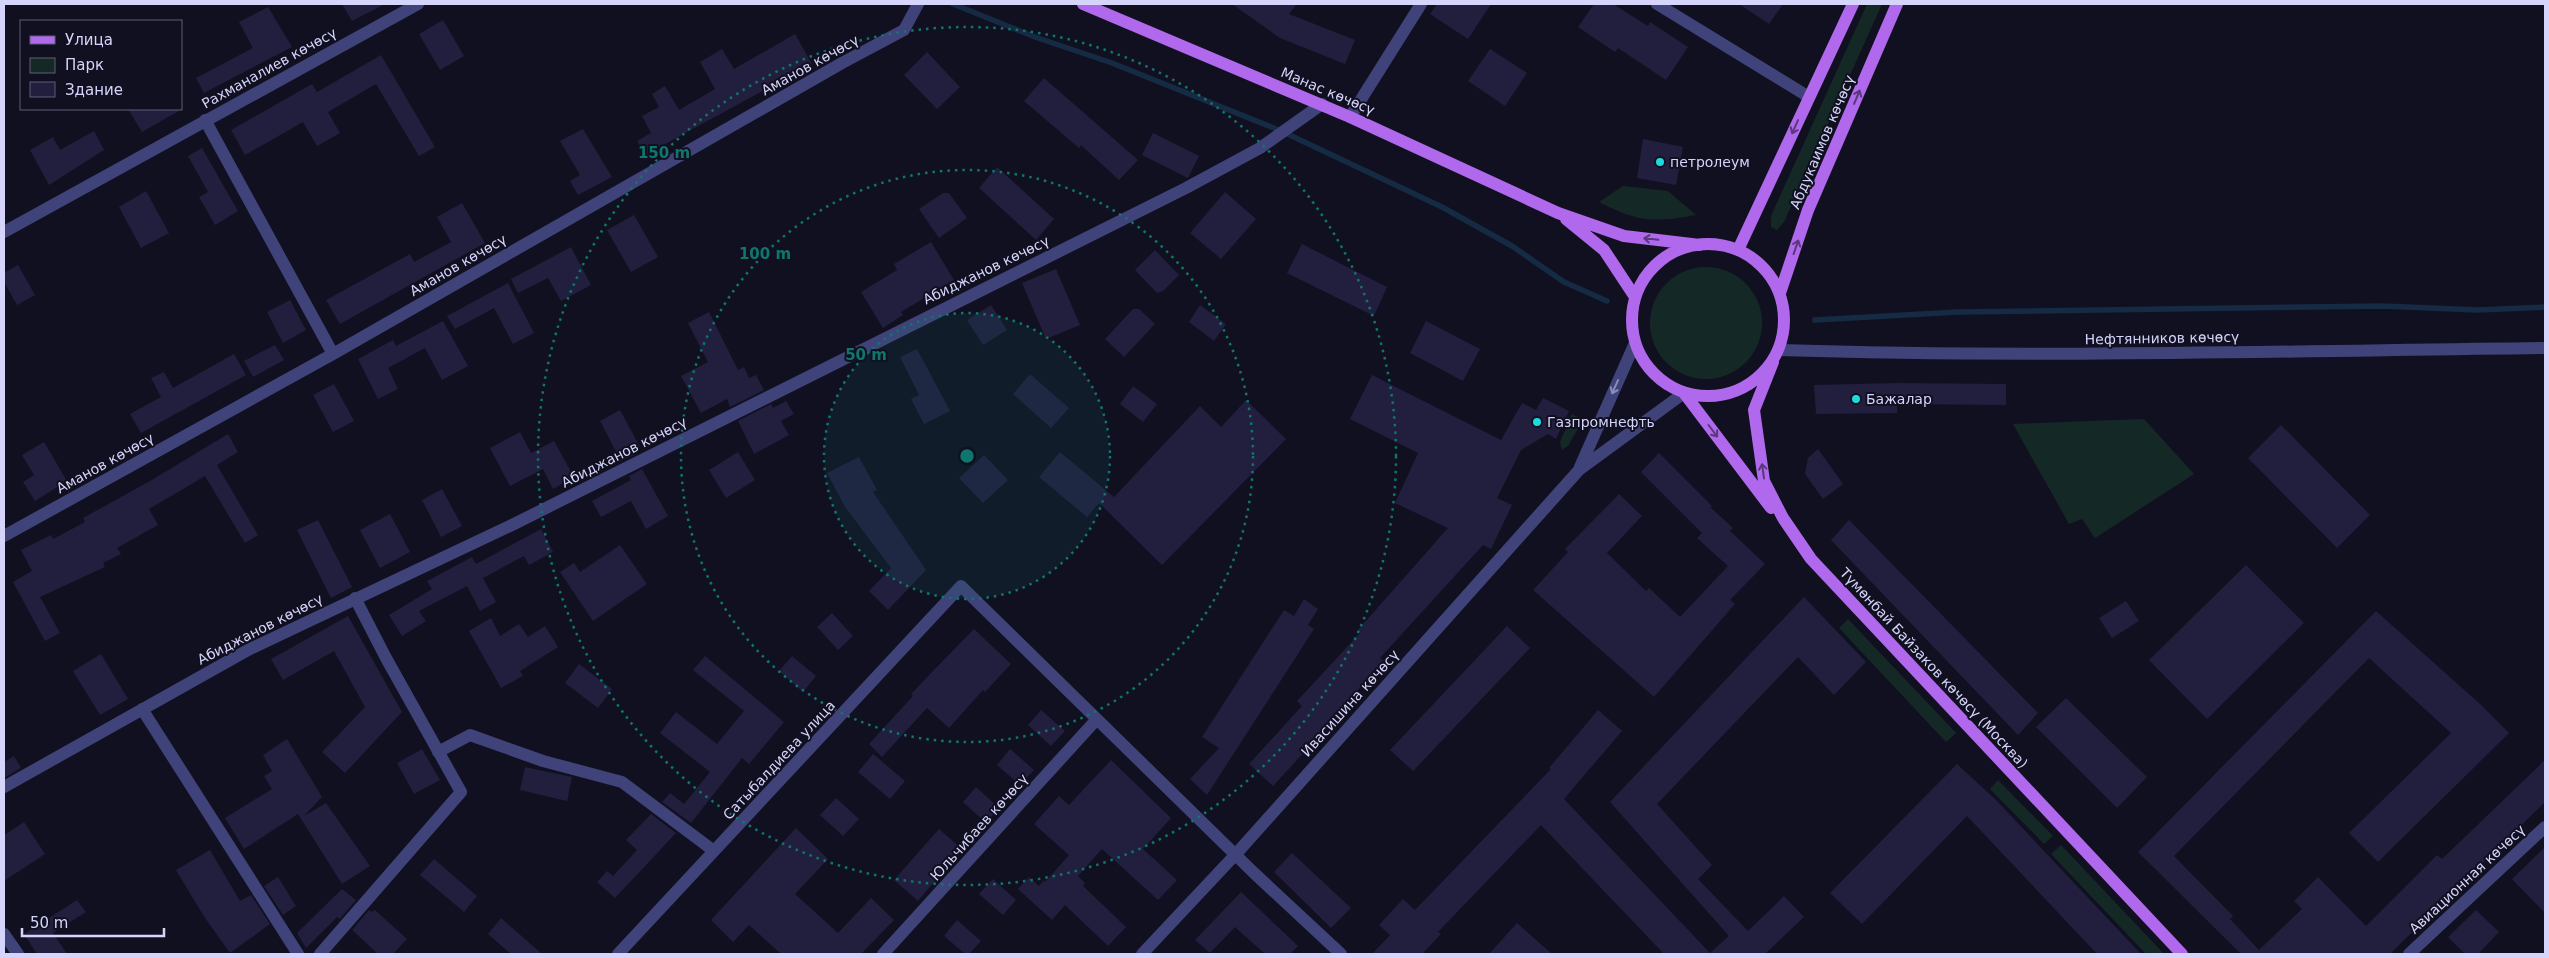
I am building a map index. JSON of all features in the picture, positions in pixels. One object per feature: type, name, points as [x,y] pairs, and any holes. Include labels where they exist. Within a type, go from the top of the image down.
[{"type":"main road","name":"Манас көчөсү","points":[[1083,4],[1350,116],[1558,212]]},
{"type":"main road","name":"Абдукаимов көчөсү","points":[[1738,250],[1853,4]]},
{"type":"main road","name":"Абдукаимов көчөсү","points":[[1780,293],[1808,210],[1897,4]]},
{"type":"main road","points":[[1558,212],[1624,236],[1700,245],[1719,245],[1738,250],[1763,268],[1780,293],[1784,312],[1784,332],[1779,350],[1773,362],[1756,381],[1734,393],[1709,397],[1684,393],[1663,382],[1652,370],[1635,343],[1632,313],[1643,281],[1660,262],[1683,248],[1700,245]]},
{"type":"main road","points":[[1558,212],[1604,250],[1636,297]]},
{"type":"main road","name":"Түмөнбай Байзаков көчөсү (Москва)","points":[[1773,362],[1754,410],[1764,481],[1783,518],[1811,559],[2182,954]]},
{"type":"main road","points":[[1684,393],[1811,559]]},
{"type":"street","name":"Рахманалиев көчөсү","points":[[4,232],[418,4]]},
{"type":"street","points":[[1350,116],[1421,4]]},
{"type":"street","points":[[1657,4],[1809,97]]},
{"type":"street","name":"Аманов көчөсү","points":[[4,536],[332,354],[824,73],[904,30],[917,6]]},
{"type":"street","name":"Абиджанов көчөсү","points":[[4,787],[248,650],[354,598],[523,520],[1260,148],[1301,121],[1322,104]]},
{"type":"street","points":[[205,120],[332,354]]},
{"type":"street","points":[[1579,470],[1635,343]]},
{"type":"street","name":"Нефтянников көчөсү","points":[[1779,350],[1923,354],[2108,355],[2545,348]]},
{"type":"street","points":[[1579,470],[1684,393]]},
{"type":"street","name":"Ивасишина көчөсү","points":[[1142,954],[1236,854],[1579,470]]},
{"type":"street","name":"Сатыбалдиева улица","points":[[618,954],[961,586],[1097,719]]},
{"type":"street","points":[[320,954],[461,792],[354,598]]},
{"type":"street","points":[[142,709],[298,954]]},
{"type":"street","points":[[1097,719],[1341,954]]},
{"type":"street","name":"Юльчибаев көчөсү","points":[[883,954],[1097,719]]},
{"type":"street","points":[[438,752],[470,735],[544,761],[622,782],[714,851]]},
{"type":"street","name":"Авиационная көчөсү","points":[[2409,954],[2545,827]]},
{"type":"street","points":[[4,934],[18,954]]},
{"type":"green space","points":[[1867,4],[1882,4],[1784,222],[1777,230],[1771,227],[1771,216]]},
{"type":"green space","points":[[1623,186],[1668,191],[1696,215],[1657,220],[1646,219],[1625,214],[1599,202]]},
{"type":"green space","points":[[1706,267],[1728,271],[1746,283],[1758,301],[1762,323],[1758,345],[1746,363],[1728,375],[1706,379],[1684,375],[1666,363],[1654,345],[1650,323],[1654,301],[1666,283],[1684,271]]},
{"type":"green space","points":[[1572,414],[1583,420],[1568,446],[1562,450],[1560,442]]},
{"type":"green space","points":[[2144,419],[2194,474],[2095,538],[2082,519],[2069,524],[2013,424]]},
{"type":"green space","points":[[1848,619],[1956,733],[1946,742],[1839,628]]},
{"type":"green space","points":[[1998,780],[2053,836],[2044,844],[1990,789]]},
{"type":"green space","points":[[2061,845],[2164,954],[2146,954],[2051,854]]},
{"type":"building","points":[[342,4],[385,4],[352,21]]},
{"type":"building","points":[[1232,4],[1297,4],[1289,14],[1355,40],[1345,64],[1280,38]]},
{"type":"building","points":[[1437,4],[1491,4],[1468,39],[1430,14]]},
{"type":"building","points":[[1594,4],[1613,4],[1648,26],[1650,22],[1688,47],[1666,80],[1618,48],[1615,52],[1578,27]]},
{"type":"building","points":[[1739,4],[1783,4],[1769,24]]},
{"type":"building","points":[[268,7],[292,47],[204,93],[196,78],[253,48],[239,22]]},
{"type":"building","points":[[443,20],[464,56],[440,70],[419,34]]},
{"type":"building","points":[[795,34],[812,64],[645,155],[637,141],[651,133],[642,116],[659,107],[652,94],[665,86],[679,110],[715,89],[700,62],[722,49],[734,69]]},
{"type":"building","points":[[1490,49],[1527,73],[1505,106],[1468,81]]},
{"type":"building","points":[[927,52],[960,87],[937,109],[904,75]]},
{"type":"building","points":[[381,55],[435,147],[419,156],[376,84],[328,112],[340,133],[317,146],[303,122],[245,155],[231,130],[312,84],[317,92]]},
{"type":"building","points":[[1044,78],[1138,160],[1119,180],[1081,145],[1079,148],[1024,101]]},
{"type":"building","points":[[129,110],[180,110],[142,132]]},
{"type":"building","points":[[583,129],[612,177],[578,195],[570,181],[580,175],[560,141]]},
{"type":"building","points":[[94,131],[104,150],[49,185],[30,150],[53,137],[60,150]]},
{"type":"building","points":[[1153,133],[1199,156],[1188,178],[1142,155]]},
{"type":"building","name":"петролеум","points":[[1643,139],[1683,147],[1676,185],[1637,178]]},
{"type":"building","points":[[202,148],[238,211],[215,225],[199,197],[208,192],[188,156]]},
{"type":"building","points":[[997,167],[1054,219],[1036,240],[979,188]]},
{"type":"building","points":[[146,191],[169,233],[141,248],[119,207]]},
{"type":"building","points":[[1225,192],[1256,219],[1221,259],[1190,233]]},
{"type":"building","points":[[943,193],[949,193],[967,218],[939,238],[919,209]]},
{"type":"building","points":[[462,203],[485,243],[340,324],[326,300],[410,254],[414,262],[451,242],[437,217]]},
{"type":"building","points":[[634,215],[658,257],[631,272],[607,230]]},
{"type":"building","points":[[931,242],[954,280],[901,312],[903,315],[883,328],[861,292],[897,270],[894,264]]},
{"type":"building","points":[[1302,244],[1387,287],[1374,316],[1287,273]]},
{"type":"building","points":[[571,247],[591,285],[561,301],[548,278],[518,293],[511,279]]},
{"type":"building","points":[[1155,250],[1179,275],[1163,291],[1157,293],[1135,270]]},
{"type":"building","points":[[18,265],[35,295],[17,305],[4,282],[4,273]]},
{"type":"building","points":[[1056,269],[1080,325],[1046,339],[1022,283]]},
{"type":"building","points":[[508,283],[534,333],[513,344],[494,308],[455,329],[447,316]]},
{"type":"building","points":[[290,300],[306,330],[283,343],[267,312]]},
{"type":"building","points":[[991,305],[1007,330],[983,345],[967,320]]},
{"type":"building","points":[[1200,305],[1226,324],[1214,341],[1189,322]]},
{"type":"building","points":[[1133,309],[1139,309],[1155,324],[1124,357],[1105,339]]},
{"type":"building","points":[[709,312],[738,370],[744,367],[749,378],[756,375],[764,390],[730,407],[727,399],[701,413],[681,376],[708,362],[688,323]]},
{"type":"building","points":[[443,321],[468,366],[442,380],[425,348],[388,368],[398,389],[378,399],[358,359],[393,340],[396,346]]},
{"type":"building","points":[[1426,321],[1480,349],[1463,381],[1410,353]]},
{"type":"building","points":[[275,345],[284,360],[253,377],[244,361]]},
{"type":"building","points":[[917,349],[950,411],[924,424],[911,399],[919,395],[900,357]]},
{"type":"building","points":[[234,354],[246,375],[141,433],[130,414],[161,397],[151,378],[164,372],[173,388]]},
{"type":"building","points":[[1030,374],[1069,408],[1051,428],[1013,394]]},
{"type":"building","points":[[1372,375],[1501,440],[1522,403],[1536,410],[1543,398],[1569,411],[1556,439],[1548,434],[1521,450],[1497,498],[1512,505],[1491,549],[1483,545],[1380,658],[1384,661],[1353,695],[1355,697],[1273,786],[1249,764],[1302,706],[1297,701],[1360,633],[1357,631],[1448,528],[1395,503],[1418,453],[1350,419]]},
{"type":"building","points":[[1897,383],[2006,384],[2006,405],[1897,404],[1897,413],[1816,414],[1814,385]]},
{"type":"building","points":[[334,384],[354,421],[333,432],[313,395]]},
{"type":"building","points":[[1133,386],[1157,404],[1143,422],[1120,404]]},
{"type":"building","points":[[1246,400],[1286,439],[1162,565],[1099,503],[1087,517],[1039,477],[1060,452],[1114,497],[1200,406],[1221,427]]},
{"type":"building","points":[[786,401],[794,414],[781,421],[789,435],[754,454],[738,421],[771,404],[773,408]]},
{"type":"building","points":[[620,410],[640,447],[632,451],[634,455],[621,461],[600,421]]},
{"type":"building","points":[[2281,425],[2370,515],[2337,548],[2248,458]]},
{"type":"building","points":[[520,432],[531,453],[554,441],[574,477],[553,489],[543,469],[510,486],[490,448]]},
{"type":"building","points":[[228,434],[238,452],[217,465],[258,535],[245,543],[205,476],[149,509],[158,525],[117,548],[121,554],[103,563],[105,567],[40,597],[60,633],[45,641],[13,582],[32,571],[21,550],[51,535],[53,539],[85,522],[83,518],[150,481]]},
{"type":"building","points":[[44,442],[67,481],[35,501],[23,482],[34,475],[22,455]]},
{"type":"building","points":[[1818,449],[1843,484],[1823,499],[1805,474],[1808,458]]},
{"type":"building","points":[[738,452],[755,480],[726,498],[709,470]]},
{"type":"building","points":[[1659,453],[1712,506],[1710,507],[1733,528],[1730,531],[1765,564],[1730,600],[1735,604],[1654,697],[1533,590],[1568,552],[1565,549],[1619,494],[1642,516],[1607,553],[1646,591],[1649,588],[1680,617],[1728,566],[1697,538],[1702,533],[1641,472]]},
{"type":"building","points":[[984,455],[1008,480],[983,503],[959,478]]},
{"type":"building","points":[[859,457],[877,490],[873,492],[926,570],[888,610],[869,591],[891,568],[845,507],[827,473]]},
{"type":"building","points":[[642,469],[668,516],[646,529],[631,501],[601,517],[592,501],[631,480],[629,476]]},
{"type":"building","points":[[442,489],[462,526],[441,537],[422,500]]},
{"type":"building","points":[[390,514],[410,552],[380,568],[360,530]]},
{"type":"building","points":[[318,520],[352,587],[331,598],[297,530]]},
{"type":"building","points":[[1849,520],[2038,713],[2018,735],[1831,540]]},
{"type":"building","points":[[541,529],[553,552],[529,565],[524,556],[483,578],[496,602],[480,611],[467,586],[419,611],[426,621],[402,636],[389,615],[432,589],[427,581],[472,557],[476,564]]},
{"type":"building","points":[[620,545],[647,584],[593,621],[560,572],[574,563],[580,572]]},
{"type":"building","points":[[2246,565],[2304,623],[2207,719],[2149,660]]},
{"type":"building","points":[[1804,597],[1866,662],[1834,695],[1798,657],[1657,804],[1712,865],[1698,879],[1748,931],[1784,896],[1804,917],[1765,954],[1664,954],[1541,825],[1438,932],[1441,934],[1422,954],[1372,954],[1390,935],[1379,925],[1403,899],[1415,910],[1551,769],[1549,768],[1598,710],[1622,731],[1564,799],[1710,953],[1729,936],[1610,802]]},
{"type":"building","points":[[1304,599],[1318,609],[1308,625],[1314,629],[1207,795],[1190,779],[1219,748],[1202,737],[1284,610],[1294,616]]},
{"type":"building","points":[[2126,601],[2139,621],[2112,638],[2099,618]]},
{"type":"building","points":[[2376,611],[2480,704],[2509,733],[2378,862],[2349,833],[2451,733],[2369,658],[2174,856],[2233,916],[2230,919],[2259,950],[2302,909],[2294,901],[2318,877],[2366,926],[2437,855],[2442,859],[2545,760],[2545,802],[2390,954],[2241,954],[2138,852]]},
{"type":"building","points":[[832,613],[853,636],[838,650],[817,627]]},
{"type":"building","points":[[348,616],[402,712],[345,773],[322,752],[365,707],[334,651],[283,680],[271,659]]},
{"type":"building","points":[[491,618],[500,636],[519,624],[528,637],[545,626],[558,647],[520,671],[523,676],[501,688],[469,631]]},
{"type":"building","points":[[1507,626],[1530,648],[1413,771],[1390,750]]},
{"type":"building","points":[[974,629],[1011,664],[985,692],[983,690],[949,728],[927,708],[882,757],[869,744],[913,696],[911,694]]},
{"type":"building","points":[[101,654],[128,699],[100,715],[73,671]]},
{"type":"building","points":[[705,656],[784,722],[749,764],[742,758],[691,823],[662,802],[670,793],[684,804],[710,772],[660,733],[676,712],[717,744],[744,711],[693,670]]},
{"type":"building","points":[[792,656],[816,676],[803,692],[779,671]]},
{"type":"building","points":[[579,664],[612,689],[598,708],[565,683]]},
{"type":"building","points":[[2066,698],[2147,777],[2117,808],[2036,727]]},
{"type":"building","points":[[1041,710],[1065,731],[1051,746],[1028,725]]},
{"type":"building","points":[[287,739],[322,797],[304,816],[326,803],[370,866],[342,884],[298,814],[244,849],[225,818],[272,789],[264,776],[272,771],[263,755]]},
{"type":"building","points":[[422,749],[440,780],[414,794],[397,763]]},
{"type":"building","points":[[1010,749],[1034,770],[1020,785],[997,765]]},
{"type":"building","points":[[873,754],[905,781],[890,799],[858,772]]},
{"type":"building","points":[[14,756],[21,768],[4,778],[4,762]]},
{"type":"building","points":[[1111,760],[1171,818],[1143,849],[1177,880],[1158,900],[1102,849],[1078,876],[1085,883],[1083,886],[1126,927],[1108,946],[1065,905],[1052,920],[1018,889],[1029,877],[1039,886],[1044,880],[1045,882],[1069,855],[1034,824],[1059,796],[1069,805]]},
{"type":"building","points":[[1957,764],[1996,800],[2141,954],[2097,954],[1967,816],[1862,924],[1830,893]]},
{"type":"building","points":[[525,767],[572,777],[567,801],[520,790]]},
{"type":"building","points":[[976,787],[999,808],[986,823],[963,802]]},
{"type":"building","points":[[836,798],[859,819],[843,836],[820,815]]},
{"type":"building","points":[[651,814],[676,833],[615,898],[597,882],[607,871],[613,876],[637,850],[626,840]]},
{"type":"building","points":[[24,822],[45,854],[4,881],[4,835]]},
{"type":"building","points":[[796,828],[828,859],[795,894],[838,933],[871,898],[894,920],[861,954],[781,954],[749,925],[733,942],[711,920]]},
{"type":"building","points":[[939,829],[962,849],[918,901],[894,880]]},
{"type":"building","points":[[2545,847],[2545,913],[2512,879]]},
{"type":"building","points":[[210,850],[240,901],[251,895],[270,924],[230,953],[203,915],[176,870]]},
{"type":"building","points":[[1292,853],[1351,908],[1331,928],[1274,872]]},
{"type":"building","points":[[434,859],[477,896],[464,912],[420,875]]},
{"type":"building","points":[[278,877],[296,906],[283,915],[264,886]]},
{"type":"building","points":[[993,879],[1016,900],[1003,915],[979,894]]},
{"type":"building","points":[[342,889],[356,900],[340,919],[337,917],[306,948],[297,933]]},
{"type":"building","points":[[1241,892],[1298,946],[1290,954],[1265,954],[1235,927],[1210,953],[1195,940]]},
{"type":"building","points":[[77,900],[86,912],[53,933],[67,954],[37,954],[24,934]]},
{"type":"building","points":[[369,910],[372,912],[375,910],[407,939],[393,954],[378,954],[352,930]]},
{"type":"building","points":[[2476,910],[2499,932],[2478,954],[2465,954],[2448,937]]},
{"type":"building","points":[[501,918],[542,954],[511,954],[488,934]]},
{"type":"building","points":[[957,920],[981,941],[969,954],[965,954],[944,936]]},
{"type":"building","points":[[1517,923],[1552,954],[1489,954]]},
{"type":"waterway","points":[[953,4],[1035,37],[1112,63],[1279,130],[1442,207],[1512,246],[1564,282],[1607,301]]},
{"type":"waterway","points":[[1815,320],[1958,312],[2383,306],[2477,310],[2545,307]]},
{"type":"place","name":"петролеум","points":[[1660,162]]},
{"type":"place","name":"Бажалар","points":[[1856,399]]},
{"type":"place","name":"Газпромнефть","points":[[1537,422]]}]
